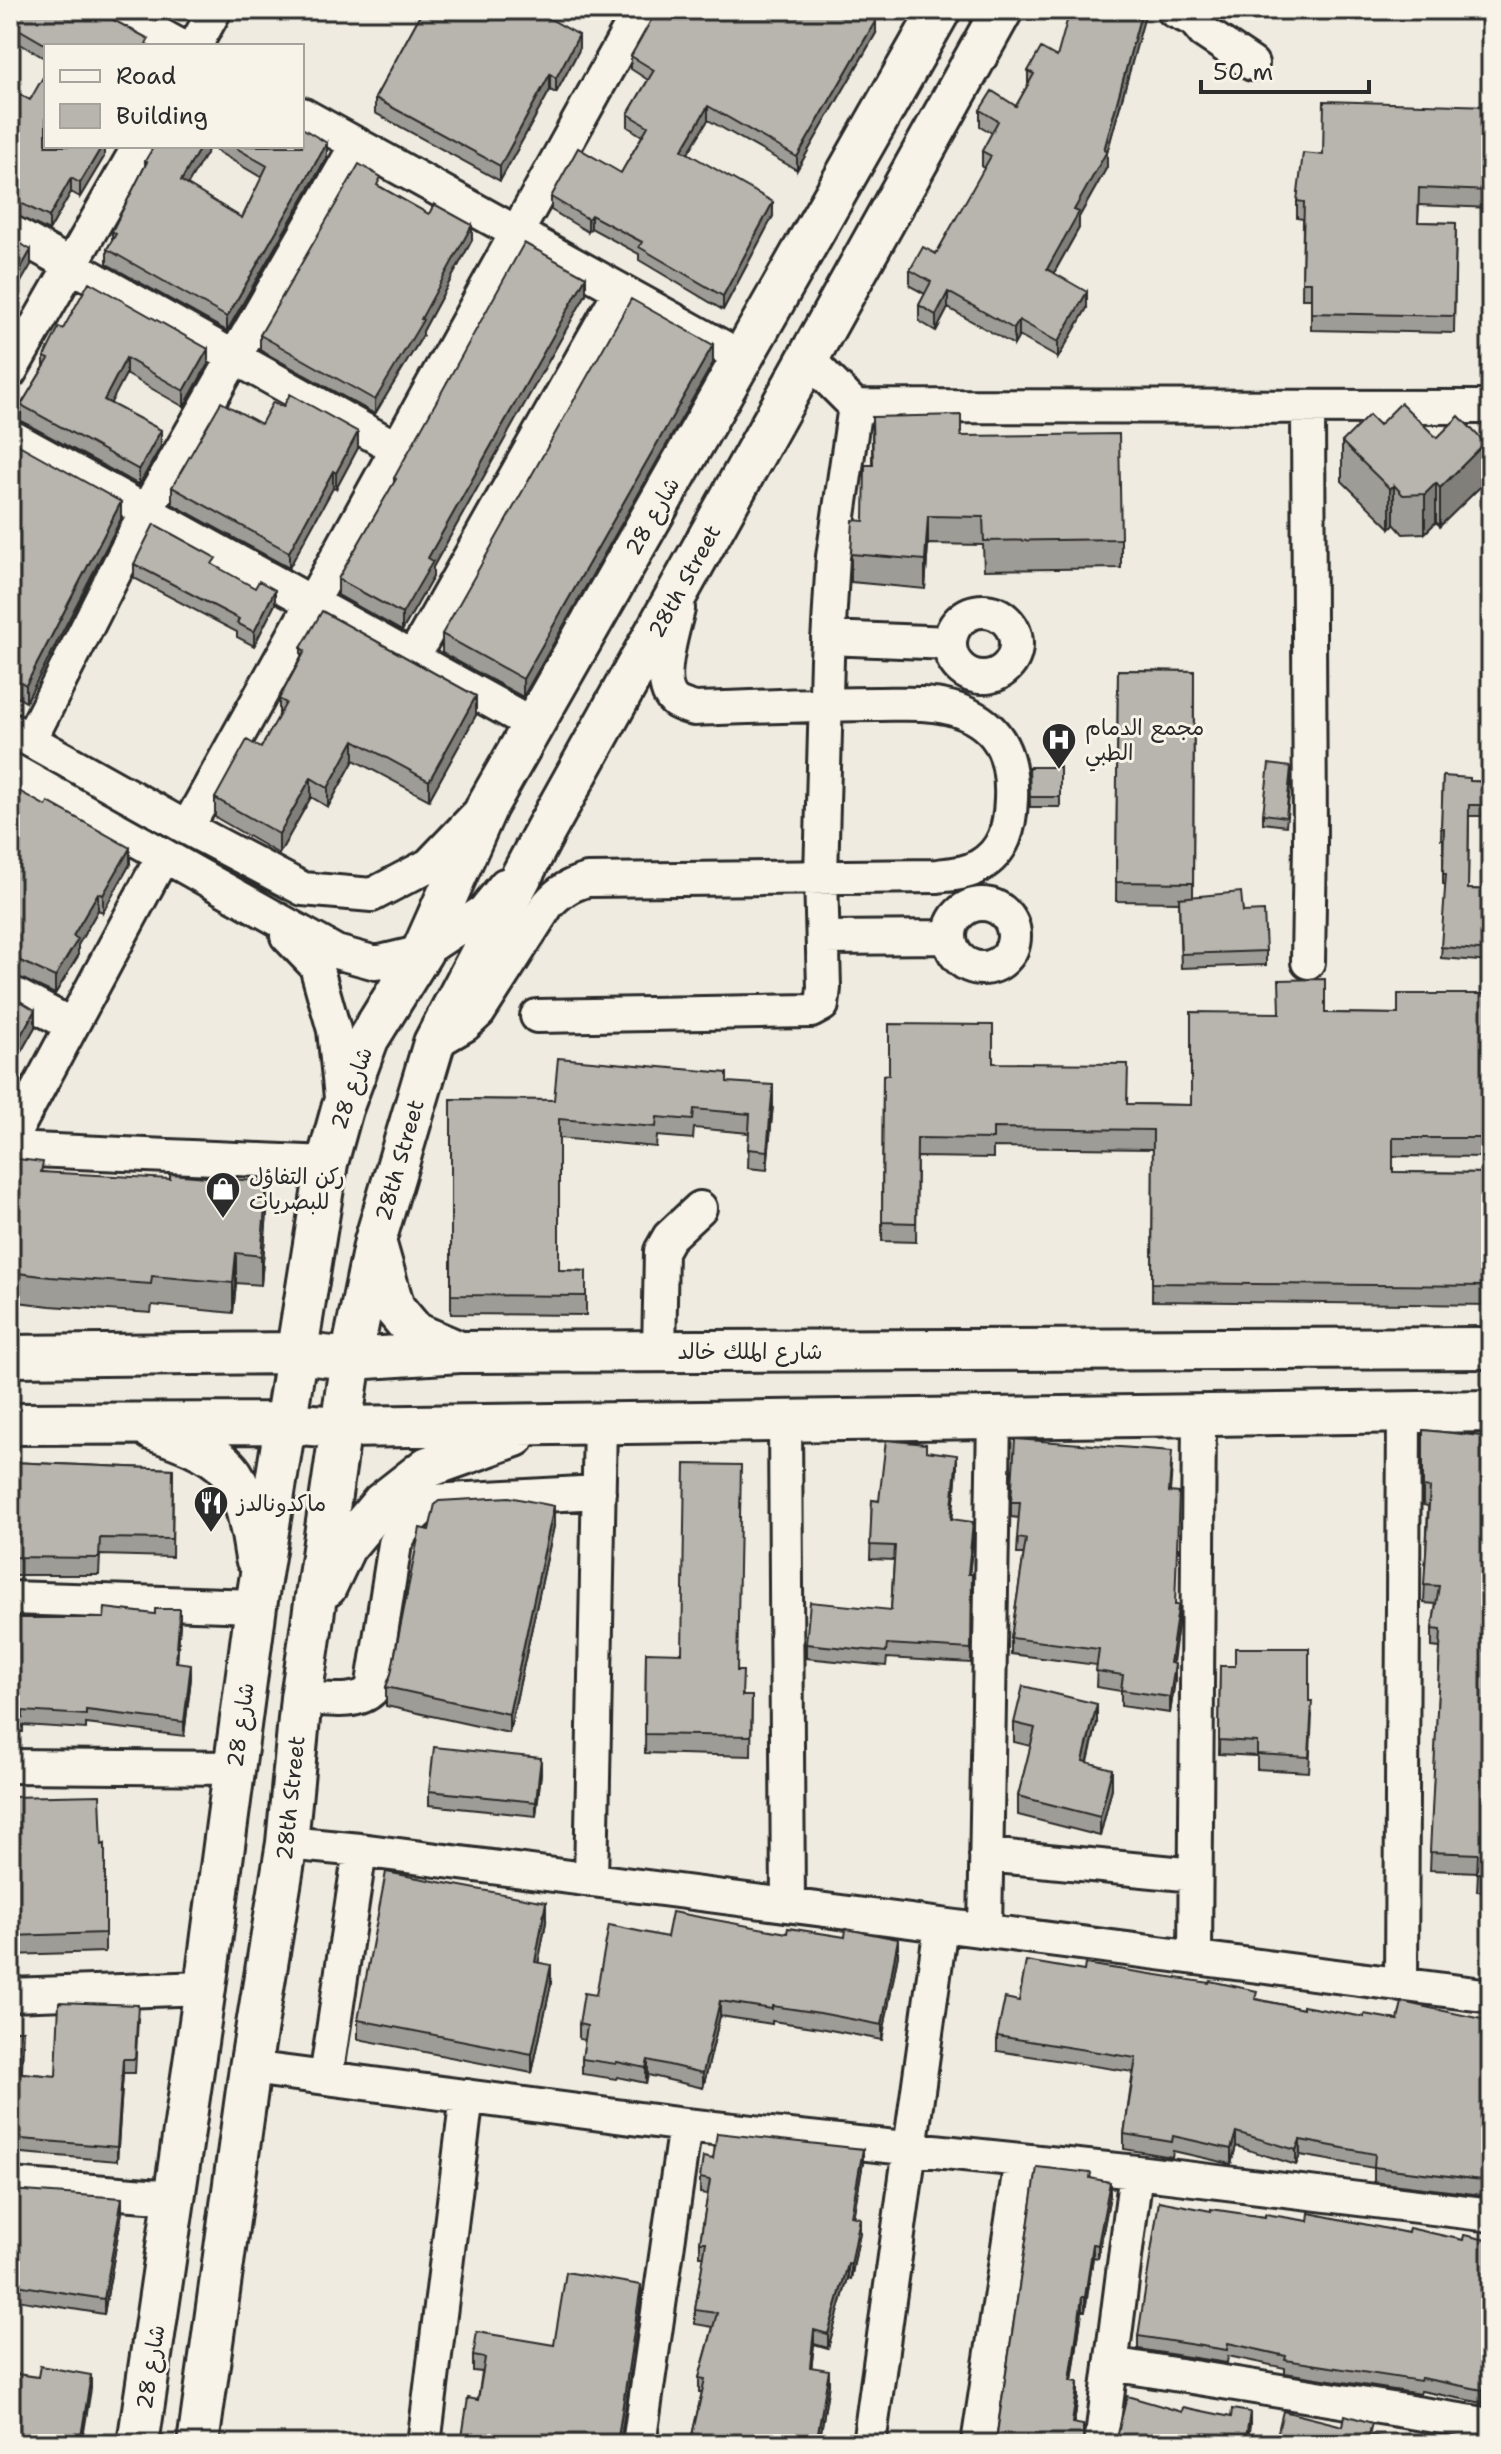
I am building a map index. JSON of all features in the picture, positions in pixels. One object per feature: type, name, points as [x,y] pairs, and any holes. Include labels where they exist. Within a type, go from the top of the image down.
[{"type":"main road","name":"28th Street","points":[[198,2444],[250,2068],[287,1843],[301,1698],[351,1359],[375,1241],[434,1043],[545,831],[1002,10]]},
{"type":"main road","name":"شارع 28","points":[[138,2444],[284,1423],[327,1163],[342,1109],[368,1039],[422,952],[487,806],[743,358],[932,13]]},
{"type":"main road","points":[[375,1241],[394,1308],[415,1333],[460,1352]]},
{"type":"main road","points":[[223,1356],[260,1347],[280,1327],[308,1279]]},
{"type":"main road","name":"شارع الملك خالد","points":[[10,1356],[295,1353],[351,1359],[460,1352],[1491,1348]]},
{"type":"main road","points":[[10,1424],[284,1423],[340,1427],[1491,1411]]},
{"type":"main road","points":[[135,1423],[193,1443],[230,1470],[251,1521],[258,1596]]},
{"type":"main road","points":[[312,1620],[345,1547],[382,1503],[428,1467],[495,1442],[559,1424]]},
{"type":"street","points":[[115,10],[176,44]]},
{"type":"street","points":[[196,44],[215,10]]},
{"type":"street","points":[[187,828],[640,10]]},
{"type":"street","points":[[1173,10],[1194,20],[1204,32],[1252,64]]},
{"type":"street","points":[[304,115],[743,358]]},
{"type":"street","points":[[357,144],[20,734],[303,889],[372,895],[429,865],[487,806]]},
{"type":"street","points":[[10,372],[138,148]]},
{"type":"street","points":[[10,231],[398,449]]},
{"type":"street","points":[[412,659],[620,291]]},
{"type":"street","points":[[809,360],[855,406],[1491,407]]},
{"type":"street","points":[[537,1016],[811,1011],[822,1005],[821,876],[828,638],[833,557],[855,406]]},
{"type":"street","points":[[1308,408],[1308,962]]},
{"type":"street","points":[[10,436],[532,724]]},
{"type":"street","points":[[434,1043],[465,1025],[479,1012],[548,904],[559,892],[573,884],[587,880],[938,876],[964,873],[980,866],[996,851],[1010,826],[1012,777],[1009,759],[1002,744],[973,716],[948,708],[917,704],[694,709],[675,701],[668,690],[664,672],[683,582]]},
{"type":"street","points":[[828,638],[950,643]]},
{"type":"street","points":[[10,769],[336,952],[376,963],[422,952],[484,911],[545,831]]},
{"type":"street","points":[[10,1141],[163,856]]},
{"type":"street","points":[[262,910],[316,966],[334,1030],[342,1109]]},
{"type":"street","points":[[823,938],[949,937]]},
{"type":"street","points":[[10,992],[72,1025]]},
{"type":"street","points":[[10,1149],[327,1163]]},
{"type":"street","points":[[659,1352],[661,1251],[669,1237],[700,1208]]},
{"type":"street","points":[[1401,1985],[1404,1412]]},
{"type":"street","points":[[1195,1958],[1199,1415]]},
{"type":"street","points":[[985,1931],[994,1418]]},
{"type":"street","points":[[785,1421],[788,1905]]},
{"type":"street","points":[[591,1880],[600,1423]]},
{"type":"street","points":[[301,1698],[357,1699],[372,1690],[395,1544],[405,1523],[416,1512],[433,1501],[599,1492]]},
{"type":"street","points":[[10,1598],[258,1596]]},
{"type":"street","points":[[10,1766],[234,1768]]},
{"type":"street","points":[[287,1843],[1491,1996]]},
{"type":"street","points":[[326,2078],[360,1850]]},
{"type":"street","points":[[986,1855],[1195,1875]]},
{"type":"street","points":[[869,2444],[941,1925]]},
{"type":"street","points":[[10,1995],[205,1988]]},
{"type":"street","points":[[250,2068],[685,2125],[1136,2172],[1491,2215]]},
{"type":"street","points":[[424,2444],[467,2096]]},
{"type":"street","points":[[639,2444],[685,2125]]},
{"type":"street","points":[[978,2444],[1021,2161]]},
{"type":"street","points":[[1101,2444],[1136,2172]]},
{"type":"street","points":[[10,2185],[175,2197]]},
{"type":"street","points":[[1111,2364],[1491,2425]]},
{"type":"building","points":[[10,10],[95,10],[149,39],[146,44],[45,44],[10,24]]},
{"type":"building","points":[[423,10],[534,10],[579,35],[556,78],[550,74],[500,166],[375,98]]},
{"type":"building","points":[[654,10],[860,10],[876,20],[797,157],[708,106],[682,150],[773,202],[723,296],[639,247],[642,242],[591,215],[588,219],[551,197],[578,148],[621,173],[648,126],[628,114],[654,70],[631,56]]},
{"type":"building","points":[[1070,10],[1142,10],[1104,150],[1107,151],[1074,210],[1079,212],[1047,269],[1087,292],[1058,342],[1019,320],[1014,329],[948,292],[936,315],[919,305],[931,282],[910,270],[923,247],[936,254],[991,156],[982,151],[998,121],[980,110],[992,91],[1016,106],[1034,74],[1028,71],[1041,48],[1057,57]]},
{"type":"building","points":[[44,76],[44,148],[101,148],[80,183],[71,178],[49,217],[10,198],[10,89],[30,100]]},
{"type":"building","points":[[1324,101],[1491,106],[1491,191],[1419,188],[1418,222],[1456,223],[1454,316],[1311,313],[1311,282],[1302,282],[1304,202],[1297,201],[1303,153],[1323,155]]},
{"type":"building","points":[[304,129],[327,143],[227,317],[107,249],[116,234],[112,231],[153,148],[200,148],[181,181],[242,218],[267,166],[236,148],[304,148]]},
{"type":"building","points":[[359,164],[381,177],[377,185],[429,214],[434,204],[472,225],[423,320],[375,400],[260,335]]},
{"type":"building","points":[[10,237],[31,250],[10,287]]},
{"type":"building","points":[[524,243],[586,277],[428,558],[433,561],[402,614],[338,579]]},
{"type":"building","points":[[89,282],[208,349],[184,391],[126,358],[104,400],[161,430],[139,470],[21,405],[49,359],[44,357],[59,327],[63,329]]},
{"type":"building","points":[[631,299],[713,345],[523,679],[442,634]]},
{"type":"building","points":[[290,394],[358,432],[289,552],[172,487],[221,402],[261,424],[273,402],[283,407]]},
{"type":"building","points":[[1401,403],[1437,438],[1459,416],[1485,443],[1440,488],[1436,483],[1425,494],[1403,495],[1394,485],[1390,489],[1342,442],[1369,415],[1379,425]]},
{"type":"building","points":[[961,415],[961,436],[1119,434],[1121,539],[984,541],[983,517],[928,516],[925,560],[851,554],[853,520],[864,521],[865,465],[873,465],[872,417]]},
{"type":"building","points":[[10,440],[121,502],[26,685],[10,676]]},
{"type":"building","points":[[154,524],[216,558],[212,564],[255,588],[259,581],[275,590],[254,632],[237,623],[239,619],[134,564]]},
{"type":"building","points":[[322,611],[476,696],[429,781],[354,740],[328,788],[311,778],[279,834],[215,798],[247,740],[261,748],[286,703],[279,699],[305,651],[301,648]]},
{"type":"building","points":[[1118,670],[1194,671],[1193,883],[1116,882]]},
{"type":"building","points":[[1269,764],[1291,767],[1286,817],[1263,814]]},
{"type":"building","points":[[1029,767],[1060,767],[1060,797],[1030,797]]},
{"type":"building","points":[[1443,776],[1491,782],[1491,805],[1469,805],[1468,889],[1491,890],[1491,951],[1441,947],[1446,874],[1443,874],[1444,828],[1441,828]]},
{"type":"building","points":[[10,786],[46,806],[48,802],[130,848],[103,895],[98,893],[73,936],[78,939],[55,977],[10,956],[10,853],[14,845],[10,843]]},
{"type":"building","points":[[1241,892],[1243,912],[1264,911],[1266,951],[1181,954],[1179,898]]},
{"type":"building","points":[[1325,979],[1325,1013],[1398,1014],[1398,994],[1491,994],[1491,1138],[1393,1138],[1393,1172],[1491,1173],[1491,1286],[1152,1283],[1153,1130],[993,1128],[993,1139],[917,1138],[916,1223],[882,1222],[883,1075],[889,1075],[889,1024],[993,1025],[993,1063],[1128,1064],[1127,1104],[1191,1105],[1191,1012],[1280,1013],[1279,980]]},
{"type":"building","points":[[10,995],[35,1010],[13,1049],[10,1047]]},
{"type":"building","points":[[558,1058],[727,1073],[727,1082],[773,1085],[767,1151],[748,1149],[750,1114],[694,1109],[693,1120],[657,1117],[656,1127],[559,1119],[559,1270],[586,1271],[586,1296],[451,1295],[451,1099],[554,1100]]},
{"type":"building","points":[[10,1158],[43,1162],[41,1172],[170,1179],[170,1174],[267,1182],[261,1256],[236,1253],[233,1283],[152,1276],[151,1284],[10,1272]]},
{"type":"building","points":[[1423,1430],[1491,1437],[1491,1874],[1477,1873],[1478,1854],[1430,1852],[1441,1630],[1432,1629],[1439,1586],[1424,1585],[1430,1488],[1423,1487]]},
{"type":"building","points":[[1015,1439],[1172,1451],[1169,1492],[1179,1493],[1175,1605],[1178,1608],[1170,1663],[1175,1664],[1170,1697],[1121,1690],[1123,1675],[1096,1671],[1099,1649],[1011,1638],[1026,1539],[1017,1538],[1020,1502],[1011,1502]]},
{"type":"building","points":[[886,1440],[926,1444],[926,1451],[957,1455],[951,1519],[973,1522],[968,1574],[972,1574],[971,1649],[887,1644],[886,1652],[806,1644],[810,1602],[891,1610],[895,1546],[870,1545],[872,1500],[879,1501]]},
{"type":"building","points":[[10,1462],[173,1469],[172,1539],[100,1538],[99,1558],[10,1557]]},
{"type":"building","points":[[685,1464],[741,1465],[737,1671],[743,1671],[742,1696],[752,1696],[751,1736],[645,1734],[646,1652],[682,1653]]},
{"type":"building","points":[[509,1497],[554,1506],[509,1714],[386,1687],[420,1528],[429,1530],[435,1504],[439,1501]]},
{"type":"building","points":[[105,1608],[155,1614],[155,1609],[180,1609],[176,1662],[191,1664],[184,1722],[86,1710],[86,1715],[23,1711],[23,1718],[10,1718],[10,1618],[104,1618]]},
{"type":"building","points":[[1235,1648],[1309,1648],[1309,1701],[1312,1701],[1309,1757],[1257,1754],[1257,1742],[1219,1740],[1220,1666],[1235,1666]]},
{"type":"building","points":[[1023,1686],[1097,1704],[1083,1761],[1112,1769],[1100,1817],[1018,1796],[1035,1728],[1014,1723]]},
{"type":"building","points":[[434,1747],[541,1758],[536,1802],[429,1791]]},
{"type":"building","points":[[100,1795],[102,1845],[105,1844],[105,1933],[10,1936],[10,1797]]},
{"type":"building","points":[[386,1872],[546,1902],[535,1962],[551,1965],[532,2054],[358,2020]]},
{"type":"building","points":[[672,1912],[787,1933],[788,1928],[845,1937],[846,1929],[898,1939],[882,2025],[820,2013],[720,2001],[703,2073],[648,2060],[646,2068],[582,2059],[587,2026],[579,2024],[584,1993],[596,1995],[609,1925],[667,1937]]},
{"type":"building","points":[[1026,1961],[1084,1971],[1085,1964],[1210,1981],[1257,1991],[1255,1999],[1364,2017],[1364,2014],[1398,2020],[1402,2002],[1491,2021],[1491,2181],[1374,2167],[1375,2154],[1300,2140],[1296,2150],[1236,2132],[1231,2149],[1173,2136],[1172,2142],[1124,2134],[1136,2058],[997,2036],[1005,1998],[1019,2001]]},
{"type":"building","points":[[10,1999],[14,2000],[13,2030],[23,2030],[21,2073],[56,2076],[59,2002],[138,2005],[135,2059],[123,2059],[117,2147],[10,2138]]},
{"type":"building","points":[[717,2133],[863,2149],[851,2216],[860,2218],[851,2265],[848,2264],[828,2334],[814,2330],[810,2367],[829,2370],[816,2444],[690,2444],[705,2379],[699,2378],[717,2313],[695,2310],[706,2242],[700,2242],[710,2180],[700,2178],[703,2157],[713,2159]]},
{"type":"building","points":[[1037,2167],[1091,2173],[1090,2178],[1110,2182],[1098,2245],[1093,2244],[1085,2297],[1082,2297],[1070,2381],[1078,2382],[1072,2423],[1083,2425],[1083,2437],[1089,2444],[991,2444],[997,2434]]},
{"type":"building","points":[[10,2190],[122,2198],[104,2299],[10,2284]]},
{"type":"building","points":[[1159,2201],[1211,2211],[1265,2217],[1265,2214],[1308,2221],[1309,2213],[1408,2233],[1409,2228],[1463,2240],[1464,2235],[1491,2241],[1491,2349],[1483,2390],[1421,2378],[1420,2381],[1285,2360],[1286,2356],[1228,2343],[1227,2350],[1138,2336]]},
{"type":"building","points":[[566,2272],[641,2285],[617,2444],[461,2444],[468,2398],[478,2400],[485,2358],[473,2356],[477,2332],[554,2345]]},
{"type":"building","points":[[40,2366],[91,2375],[80,2443],[84,2444],[10,2444],[10,2373],[38,2377]]},
{"type":"building","points":[[1127,2396],[1182,2412],[1183,2407],[1231,2417],[1232,2409],[1250,2412],[1245,2444],[1113,2444]]},
{"type":"building","points":[[1283,2411],[1343,2426],[1345,2415],[1372,2423],[1369,2435],[1424,2444],[1275,2444]]},
{"type":"building","points":[[1431,2439],[1449,2444],[1430,2444]]},
{"type":"place","name":"مجمع الدمام الطبي","points":[[1059,771]]},
{"type":"place","name":"ركن التفاؤل للبصريات","points":[[223,1220]]},
{"type":"place","name":"ماكدونالدز","points":[[211,1534]]}]
